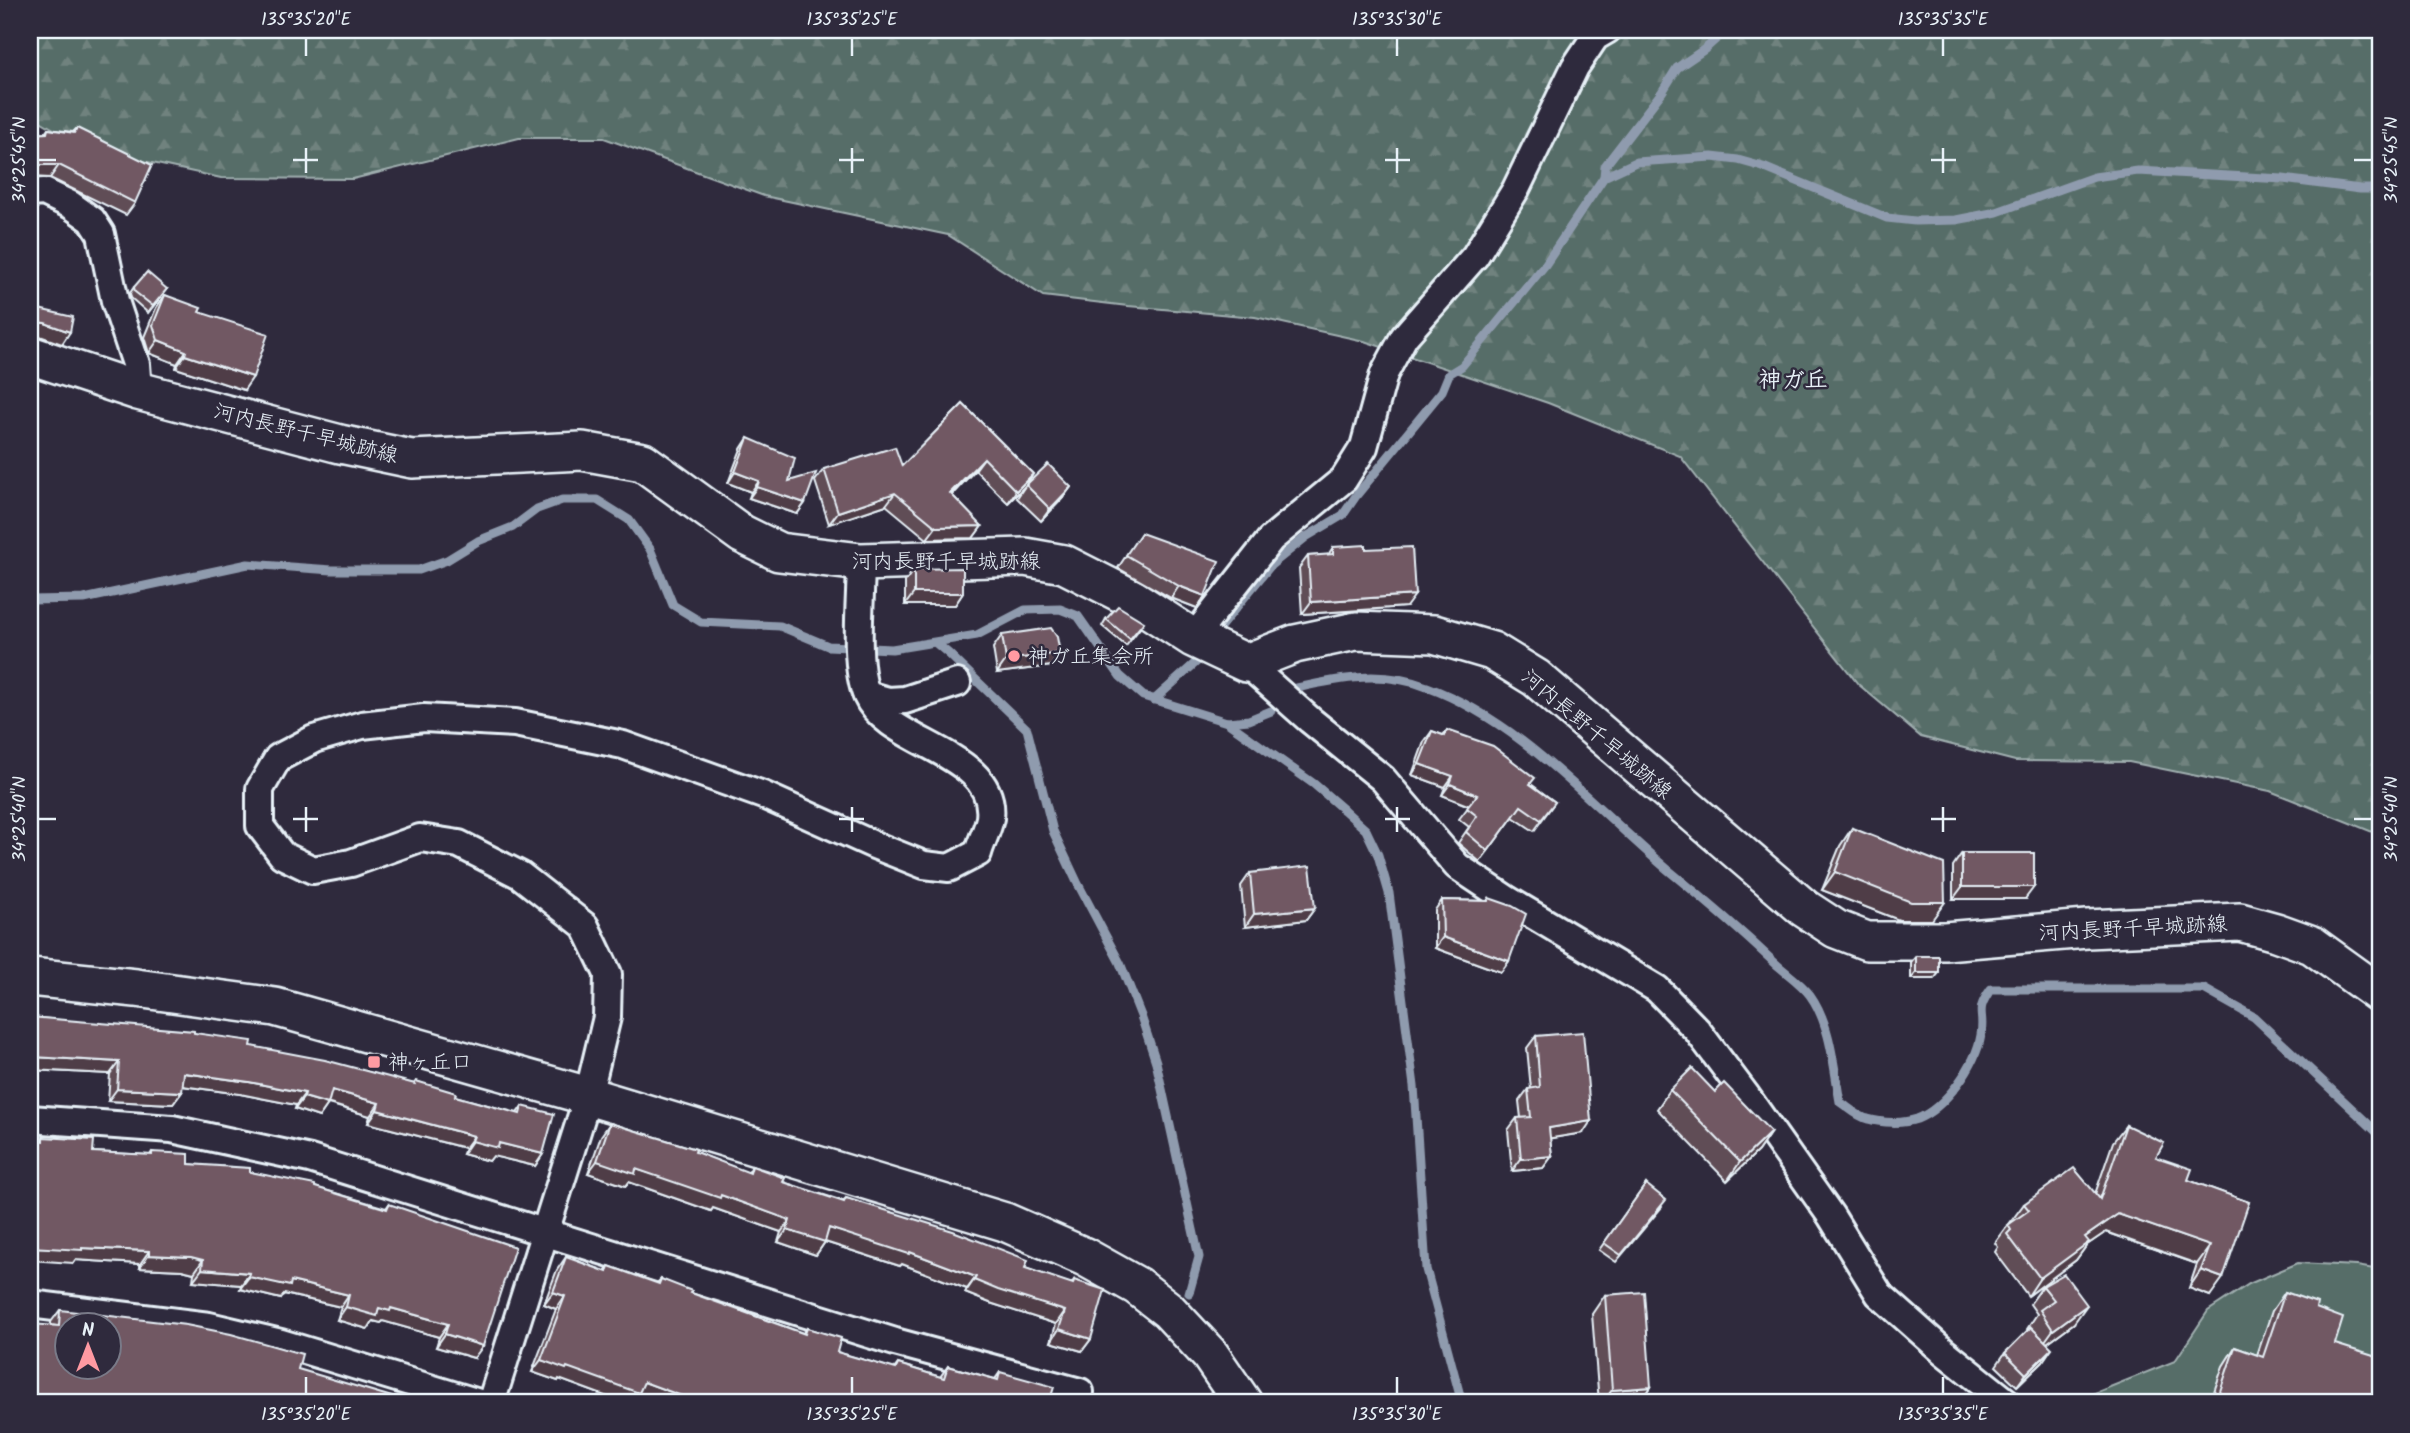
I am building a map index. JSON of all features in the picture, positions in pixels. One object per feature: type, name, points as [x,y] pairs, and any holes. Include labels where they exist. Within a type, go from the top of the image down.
[{"type":"main road","name":"河内長野千早城跡線","points":[[30,355],[138,391],[340,444],[412,459],[582,451],[643,462],[742,534],[779,552],[861,572],[1025,557],[1064,564],[1133,599],[1193,638],[1246,663],[1295,644],[1356,631],[1434,634],[1492,651],[1535,678],[1804,908],[1836,929],[1867,941],[1945,941],[2087,929],[2240,922],[2312,945],[2380,994]]},
{"type":"main road","points":[[30,977],[275,1007],[587,1096],[1004,1222],[1085,1257],[1137,1286],[1168,1310],[1210,1355],[1243,1403]]},
{"type":"street","points":[[1193,638],[1271,539],[1344,479],[1364,447],[1384,374],[1404,337],[1475,256],[1516,189],[1575,67],[1595,37],[1607,30]]},
{"type":"street","points":[[30,193],[44,192],[71,205],[92,220],[101,234],[115,301],[136,364],[138,391]]},
{"type":"street","points":[[491,1403],[587,1096],[607,1017],[608,974],[585,926],[520,875],[459,844],[421,838],[351,863],[313,870],[282,855],[260,826],[260,789],[278,758],[314,740],[362,725],[424,718],[515,723],[623,745],[763,795],[923,865],[950,867],[964,862],[978,853],[990,817],[986,791],[964,764],[919,740],[878,713],[867,695],[860,666],[861,572]]},
{"type":"street","points":[[1246,663],[1310,720],[1383,779],[1457,866],[1517,906],[1657,989],[1697,1030],[1745,1094],[1831,1216],[1879,1294],[1943,1351],[2008,1403]]},
{"type":"street","points":[[867,695],[888,701],[905,700],[957,682]]},
{"type":"street","points":[[30,1119],[173,1129],[310,1159],[895,1342],[1080,1392],[1075,1403]]},
{"type":"street","points":[[30,1304],[209,1326],[281,1343],[479,1403]]},
{"type":"green space","points":[[30,30],[2380,30],[2380,835],[2270,791],[2129,762],[2015,761],[1921,737],[1858,684],[1680,456],[1548,403],[1364,341],[1255,317],[1043,296],[948,235],[764,196],[604,138],[519,138],[353,179],[221,178],[88,149],[30,115]]},
{"type":"green space","points":[[2298,1263],[2380,1270],[2380,1403],[2014,1403],[2033,1397],[2080,1399],[2175,1361],[2208,1311],[2249,1284]]},
{"type":"building","points":[[77,128],[152,165],[135,203],[59,165],[37,165],[30,168],[30,134],[47,133],[48,129],[74,133]]},
{"type":"building","points":[[147,272],[167,289],[153,306],[135,292],[134,287]]},
{"type":"building","points":[[165,295],[201,308],[199,312],[268,334],[253,377],[185,355],[186,351],[158,340],[153,325]]},
{"type":"building","points":[[30,307],[73,317],[70,332],[45,323],[35,322],[30,325]]},
{"type":"building","points":[[963,404],[1033,474],[1016,491],[984,458],[950,493],[982,526],[936,527],[895,493],[838,512],[824,469],[895,447],[902,466]]},
{"type":"building","points":[[748,438],[795,458],[789,481],[816,473],[805,503],[757,487],[759,481],[735,472]]},
{"type":"building","points":[[1048,464],[1071,487],[1050,509],[1026,485]]},
{"type":"building","points":[[1141,533],[1219,561],[1205,596],[1179,586],[1126,555]]},
{"type":"building","points":[[1366,545],[1366,549],[1412,547],[1415,595],[1311,602],[1308,556],[1333,554],[1333,547]]},
{"type":"building","points":[[963,568],[963,593],[914,593],[914,569]]},
{"type":"building","points":[[1118,606],[1144,622],[1130,639],[1106,619]]},
{"type":"building","points":[[1051,628],[1057,637],[1060,653],[1006,660],[1002,635]]},
{"type":"building","points":[[1447,730],[1493,746],[1535,778],[1530,784],[1555,802],[1541,820],[1521,806],[1488,851],[1466,832],[1477,816],[1467,808],[1477,795],[1450,784],[1453,776],[1419,764],[1432,731],[1445,736]]},
{"type":"building","points":[[1852,828],[1944,864],[1945,902],[1911,902],[1835,872]]},
{"type":"building","points":[[1962,853],[2034,853],[2034,887],[1962,887]]},
{"type":"building","points":[[1310,866],[1315,908],[1254,914],[1250,873]]},
{"type":"building","points":[[1489,898],[1526,914],[1509,961],[1443,937],[1442,900],[1488,901]]},
{"type":"building","points":[[1916,956],[1939,956],[1939,973],[1916,973]]},
{"type":"building","points":[[30,1017],[194,1031],[252,1041],[251,1046],[325,1060],[415,1084],[416,1081],[456,1093],[455,1096],[520,1114],[522,1106],[554,1114],[543,1154],[499,1143],[498,1148],[472,1141],[474,1136],[377,1110],[379,1103],[332,1090],[328,1104],[304,1097],[305,1093],[184,1073],[182,1092],[117,1089],[119,1062],[34,1057],[30,1059]]},
{"type":"building","points":[[1583,1032],[1591,1121],[1549,1128],[1552,1156],[1521,1159],[1517,1118],[1531,1117],[1528,1089],[1540,1087],[1536,1036]]},
{"type":"building","points":[[1692,1068],[1715,1092],[1724,1083],[1771,1132],[1740,1162],[1670,1090]]},
{"type":"building","points":[[610,1123],[696,1149],[695,1152],[750,1173],[752,1166],[785,1178],[783,1182],[844,1202],[846,1198],[953,1231],[1028,1260],[1025,1268],[1073,1284],[1074,1280],[1105,1290],[1091,1339],[1059,1329],[1065,1311],[998,1290],[974,1280],[976,1277],[910,1252],[909,1254],[829,1228],[825,1242],[787,1230],[790,1220],[721,1195],[720,1198],[636,1169],[635,1174],[597,1161]]},
{"type":"building","points":[[2126,1125],[2164,1143],[2156,1157],[2192,1169],[2188,1180],[2249,1202],[2223,1278],[2201,1270],[2210,1246],[2118,1214],[2085,1237],[2089,1242],[2040,1278],[2007,1234],[2011,1230],[2008,1225],[2029,1210],[2024,1204],[2074,1168],[2100,1199]]},
{"type":"building","points":[[43,1137],[94,1140],[93,1152],[189,1154],[189,1164],[250,1168],[250,1172],[315,1185],[387,1209],[389,1204],[515,1247],[483,1346],[445,1334],[448,1324],[391,1308],[390,1311],[379,1308],[377,1316],[346,1307],[349,1295],[291,1281],[290,1286],[249,1277],[250,1273],[202,1269],[203,1260],[191,1257],[149,1255],[149,1251],[82,1248],[31,1247],[30,1251],[30,1140],[43,1141]]},
{"type":"building","points":[[1646,1184],[1666,1200],[1621,1255],[1604,1243]]},
{"type":"building","points":[[566,1257],[607,1272],[609,1266],[659,1284],[661,1279],[692,1291],[691,1293],[805,1334],[807,1328],[841,1338],[837,1352],[896,1369],[898,1364],[944,1378],[948,1366],[998,1380],[1000,1372],[1054,1387],[1049,1403],[692,1403],[693,1400],[644,1382],[639,1393],[541,1360],[565,1296],[553,1292]]},
{"type":"building","points":[[2064,1274],[2087,1305],[2053,1330],[2040,1310],[2054,1300],[2043,1286]]},
{"type":"building","points":[[1644,1292],[1651,1387],[1612,1390],[1605,1295]]},
{"type":"building","points":[[2285,1292],[2317,1303],[2316,1308],[2343,1318],[2335,1344],[2380,1358],[2380,1403],[2216,1403],[2235,1347],[2263,1357]]},
{"type":"building","points":[[122,1317],[186,1325],[231,1334],[302,1354],[298,1369],[412,1403],[30,1403],[30,1324],[52,1326],[52,1380],[122,1380]]},
{"type":"building","points":[[2031,1327],[2052,1348],[2026,1374],[2005,1353]]},
{"type":"waterway","points":[[1604,177],[1605,166],[1662,92],[1677,68],[1705,49],[1726,30]]},
{"type":"waterway","points":[[1221,626],[1271,565],[1306,537],[1343,515],[1442,391],[1449,374],[1462,366],[1545,265],[1604,177],[1636,162],[1712,157],[1738,160],[1763,167],[1887,218],[1915,221],[1956,220],[1997,212],[2094,177],[2138,171],[2283,179],[2380,189]]},
{"type":"waterway","points":[[30,600],[84,599],[248,564],[332,570],[419,570],[447,560],[478,541],[513,527],[537,509],[562,500],[597,500],[629,520],[650,549],[673,605],[701,622],[780,626],[828,646],[892,649],[977,635],[1025,610],[1060,609],[1078,616],[1120,676],[1143,696],[1227,722],[1314,784],[1366,830],[1378,855],[1389,893],[1414,1086],[1426,1269],[1462,1403]]},
{"type":"waterway","points":[[936,643],[1027,729],[1053,831],[1120,963],[1141,1016],[1156,1062],[1199,1257],[1189,1293]]},
{"type":"waterway","points":[[1154,700],[1202,657]]},
{"type":"waterway","points":[[1297,688],[1362,677],[1411,682],[1461,702],[1525,743],[1810,995],[1827,1033],[1840,1102],[1864,1118],[1886,1122],[1911,1121],[1928,1113],[1948,1095],[1966,1072],[1978,1047],[1982,1027],[1981,1008],[1991,989],[2204,989],[2254,1017],[2380,1135]]},
{"type":"waterway","points":[[1227,722],[1249,720],[1271,711]]},
{"type":"place","name":"神ガ丘集会所","points":[[1014,656]]},
{"type":"place","name":"神ヶ丘口","points":[[374,1062]]},
{"type":"district","name":"神ガ丘","points":[[1793,379]]}]
